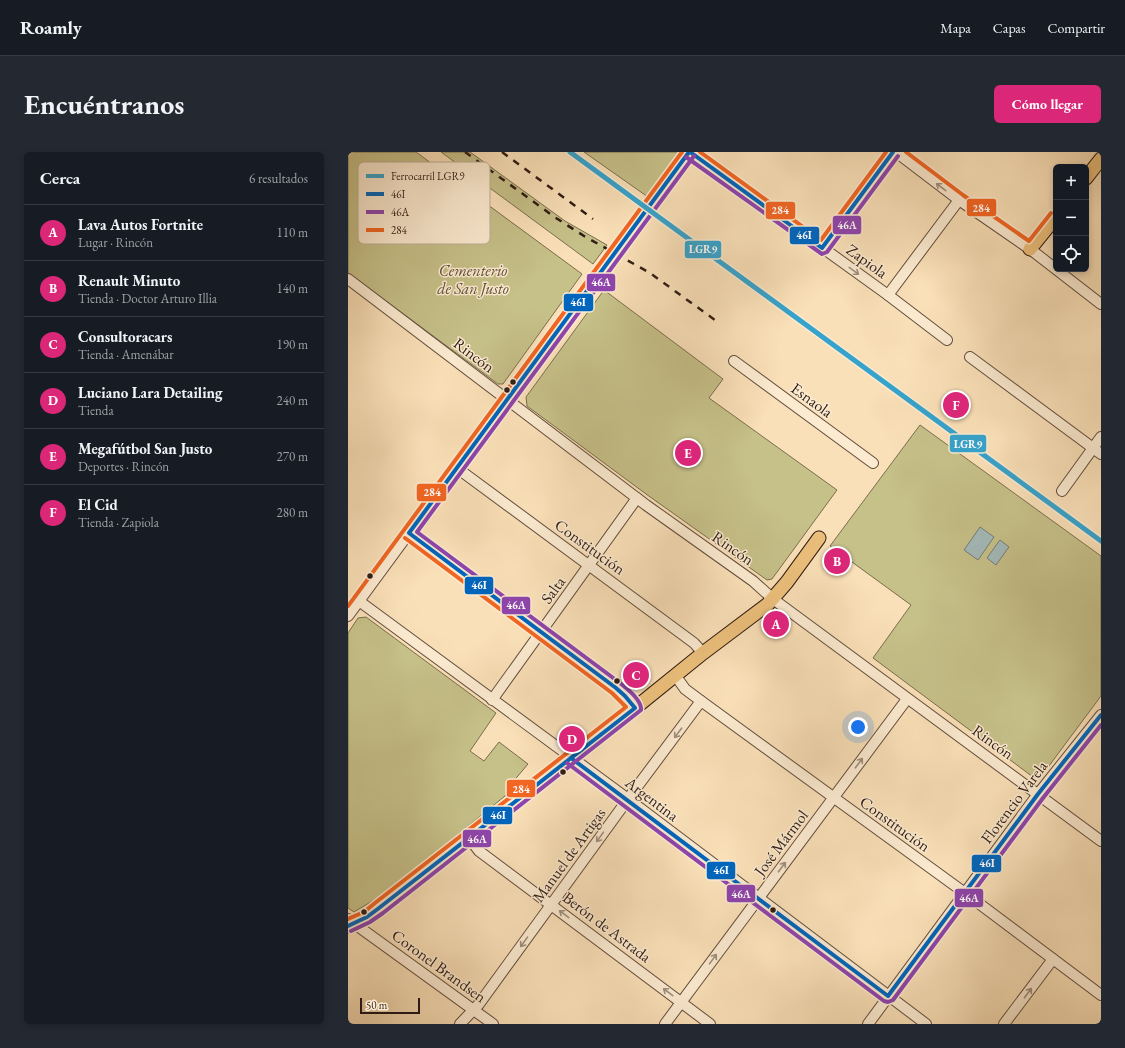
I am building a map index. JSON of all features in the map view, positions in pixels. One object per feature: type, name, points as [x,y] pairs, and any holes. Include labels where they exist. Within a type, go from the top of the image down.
[{"type":"main road","points":[[1089,174],[1101,159]]},
{"type":"main road","points":[[1030,249],[1053,221]]},
{"type":"main road","points":[[350,923],[379,908],[703,653],[753,617],[773,599],[819,538]]},
{"type":"street","name":"Zapiola","points":[[689,152],[888,295],[947,340]]},
{"type":"street","points":[[348,616],[689,152]]},
{"type":"street","points":[[822,248],[894,152],[959,200],[1030,249],[1101,304]]},
{"type":"street","points":[[888,295],[959,200]]},
{"type":"street","name":"Rincón","points":[[348,279],[637,498],[753,581],[773,599],[1101,841]]},
{"type":"street","points":[[970,357],[1097,451]]},
{"type":"street","name":"Esnaola","points":[[734,361],[873,463]]},
{"type":"street","points":[[1062,491],[1097,451],[1101,437]]},
{"type":"street","name":"Constitución","points":[[457,468],[694,643],[703,653]]},
{"type":"street","name":"Salta","points":[[492,700],[637,498]]},
{"type":"street","points":[[409,533],[616,688],[635,708]]},
{"type":"street","name":"Argentina","points":[[359,601],[628,799],[926,1024]]},
{"type":"street","name":"Constitución","points":[[675,675],[685,689],[965,893],[1101,995]]},
{"type":"street","name":"José Mármol","points":[[665,1024],[907,699]]},
{"type":"street","name":"Manuel de Artigas","points":[[460,1024],[479,1004],[701,701]]},
{"type":"street","name":"Florencio Varela","points":[[868,1024],[1038,794],[1101,715]]},
{"type":"street","name":"Berón de Astrada","points":[[469,838],[479,851],[552,904],[710,1024]]},
{"type":"street","name":"Coronel Brandsen","points":[[350,923],[474,1009],[493,1024]]},
{"type":"street","points":[[1004,1024],[1053,959]]},
{"type":"green space","name":"Cementerio de San Justo","points":[[348,152],[416,152],[430,162],[358,162],[358,244],[490,244],[490,206],[582,274],[503,384],[498,384],[348,273]]},
{"type":"green space","points":[[441,152],[470,152],[484,162],[455,162]]},
{"type":"green space","points":[[584,152],[681,152],[648,197]]},
{"type":"green space","points":[[490,167],[565,221],[607,245],[593,264],[490,188]]},
{"type":"green space","points":[[604,290],[723,379],[709,398],[837,490],[772,579],[767,580],[646,494],[527,406],[526,397]]},
{"type":"green space","points":[[920,425],[1101,556],[1101,696],[1040,778],[1033,777],[873,658],[911,605],[830,546]]},
{"type":"green space","points":[[366,617],[496,713],[470,751],[484,761],[499,742],[528,764],[512,783],[516,787],[389,891],[354,912],[348,908],[348,633],[358,618]]},
{"type":"water","points":[[980,527],[994,537],[978,560],[964,550]]},
{"type":"water","points":[[1000,540],[1009,547],[996,565],[987,558]]},
{"type":"railway","points":[[465,152],[479,162]]},
{"type":"railway","points":[[502,152],[593,219]]},
{"type":"railway","points":[[490,170],[556,218],[584,236],[650,273],[715,320]]},
{"type":"rail line","name":"LGR9","points":[[570,152],[1101,541]]},
{"type":"transit line","name":"284","points":[[348,606],[682,152]]},
{"type":"transit line","name":"46I","points":[[348,926],[367,917],[379,908],[635,708],[616,688],[409,533],[689,152]]},
{"type":"transit line","name":"46I","points":[[690,152],[822,248],[893,152]]},
{"type":"transit line","name":"284","points":[[700,152],[821,240],[886,152]]},
{"type":"transit line","name":"284","points":[[906,152],[963,195],[1029,241],[1051,213]]},
{"type":"transit line","name":"46A","points":[[351,931],[370,922],[383,913],[641,710],[641,706],[637,699],[620,683],[417,532],[694,156]]},
{"type":"transit line","name":"46A","points":[[686,157],[822,254],[827,252],[898,156]]},
{"type":"transit line","name":"284","points":[[348,919],[364,912],[626,707],[612,693],[405,538]]},
{"type":"transit line","name":"46I","points":[[571,758],[888,996],[1038,794],[1101,715]]},
{"type":"transit line","name":"46A","points":[[567,763],[884,1001],[888,1002],[893,1000],[1043,798],[1101,725]]},
{"type":"place","name":"El Cid","points":[[956,405]]},
{"type":"place","name":"Megafútbol San Justo","points":[[688,453]]},
{"type":"place","name":"Renault Minuto","points":[[837,561]]},
{"type":"place","name":"Lava Autos Fortnite","points":[[776,624]]},
{"type":"place","name":"Consultoracars","points":[[636,675]]},
{"type":"place","name":"Luciano Lara Detailing","points":[[572,739]]}]
